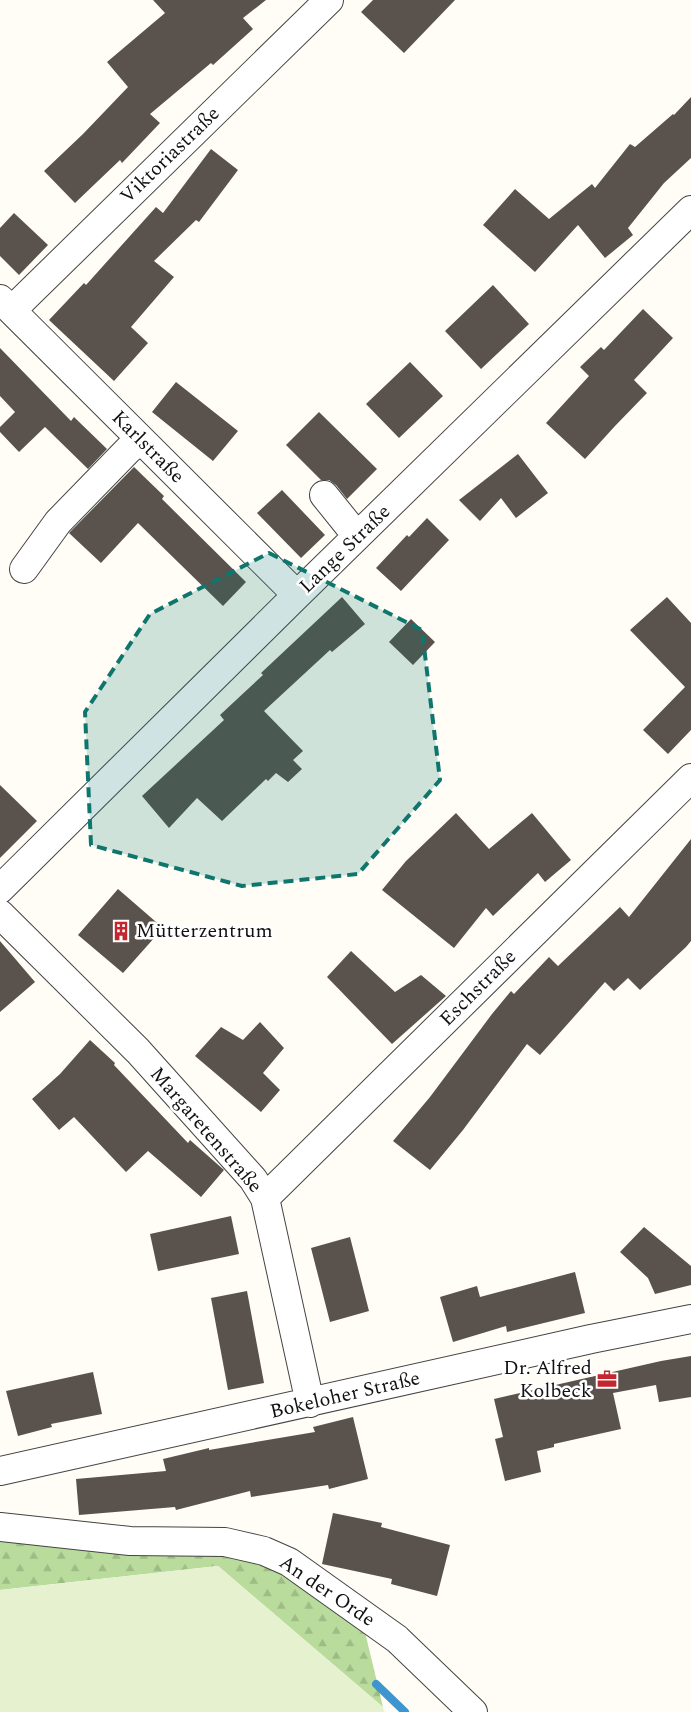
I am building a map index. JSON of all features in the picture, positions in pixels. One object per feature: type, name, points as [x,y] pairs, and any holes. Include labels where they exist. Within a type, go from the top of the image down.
[{"type":"street","name":"Viktoriastraße","points":[[6,304],[329,0]]},
{"type":"street","name":"Lange Straße","points":[[0,889],[357,536],[691,210]]},
{"type":"street","name":"Karlstraße","points":[[6,304],[297,595]]},
{"type":"street","points":[[24,569],[58,522],[129,449],[141,440]]},
{"type":"street","points":[[324,495],[357,536]]},
{"type":"street","name":"Eschstraße","points":[[265,1198],[691,778]]},
{"type":"street","name":"Margaretenstraße","points":[[0,914],[138,1051],[253,1179],[265,1198],[310,1403]]},
{"type":"street","name":"Bokeloher Straße","points":[[0,1472],[581,1341],[691,1319]]},
{"type":"street","name":"An der Orde","points":[[0,1527],[130,1541],[225,1542],[264,1552],[289,1562],[397,1639],[473,1712]]},
{"type":"highlighted area","points":[[269,553],[422,630],[440,780],[358,874],[242,886],[91,845],[85,712],[150,614]]},
{"type":"green space","points":[[0,1539],[242,1554],[287,1569],[364,1628],[383,1707],[218,1566],[0,1590]]},
{"type":"green space","points":[[218,1566],[383,1707],[384,1712],[0,1712],[0,1590]]},
{"type":"building","points":[[153,0],[266,0],[243,18],[253,29],[213,65],[211,63],[150,114],[160,123],[122,163],[120,160],[75,203],[44,171],[128,87],[107,62],[165,13]]},
{"type":"building","points":[[373,0],[455,0],[404,53],[361,12]]},
{"type":"building","points":[[691,97],[691,158],[664,183],[628,228],[633,235],[605,258],[578,225],[535,272],[483,225],[515,189],[549,219],[592,184],[595,188],[630,144],[635,147],[674,115]]},
{"type":"building","points":[[211,149],[238,170],[199,222],[196,220],[154,261],[174,277],[131,327],[148,343],[114,381],[49,320],[84,283],[86,285],[156,207],[163,213]]},
{"type":"building","points":[[14,213],[48,245],[19,275],[0,256],[0,228]]},
{"type":"building","points":[[493,285],[529,324],[481,369],[445,331]]},
{"type":"building","points":[[643,309],[673,338],[634,380],[647,393],[585,459],[546,423],[589,376],[580,367],[601,347],[604,350]]},
{"type":"building","points":[[0,348],[71,421],[74,417],[107,449],[88,469],[45,427],[19,452],[0,432],[0,427],[15,412],[0,396]]},
{"type":"building","points":[[410,362],[443,396],[399,438],[366,404]]},
{"type":"building","points":[[176,382],[238,431],[213,461],[152,412]]},
{"type":"building","points":[[319,412],[377,469],[347,499],[336,485],[329,480],[321,480],[286,445]]},
{"type":"building","points":[[518,454],[548,493],[516,518],[501,498],[480,521],[459,500]]},
{"type":"building","points":[[134,467],[164,496],[162,499],[246,582],[223,606],[138,523],[101,563],[69,533]]},
{"type":"building","points":[[282,490],[325,535],[301,558],[257,513]]},
{"type":"building","points":[[427,518],[449,540],[401,591],[376,568],[407,535],[409,537]]},
{"type":"building","points":[[342,597],[365,624],[332,652],[330,650],[264,711],[303,751],[293,760],[302,769],[288,782],[276,773],[268,781],[266,779],[222,821],[197,798],[169,828],[142,796],[224,720],[220,715],[263,675],[261,673]]},
{"type":"building","points":[[667,597],[691,623],[691,730],[668,754],[643,730],[685,687],[630,630]]},
{"type":"building","points":[[411,619],[435,642],[413,665],[389,642]]},
{"type":"building","points":[[0,785],[37,821],[0,858]]},
{"type":"building","points":[[456,813],[489,849],[532,813],[571,860],[545,882],[538,873],[493,916],[486,908],[454,948],[382,890],[406,861]]},
{"type":"building","points":[[691,839],[691,941],[686,947],[640,990],[628,978],[614,991],[605,982],[540,1055],[527,1044],[463,1130],[430,1170],[393,1141],[430,1097],[511,991],[514,994],[549,957],[558,966],[620,907],[629,917]]},
{"type":"building","name":"Mütterzentrum","points":[[118,889],[163,928],[123,973],[78,935]]},
{"type":"building","points":[[0,941],[35,982],[0,1012]]},
{"type":"building","points":[[351,951],[395,992],[421,975],[446,996],[392,1044],[327,977]]},
{"type":"building","points":[[260,1022],[284,1048],[263,1073],[280,1090],[261,1112],[195,1056],[221,1027],[243,1040]]},
{"type":"building","points":[[90,1040],[115,1063],[114,1065],[188,1143],[190,1140],[224,1170],[201,1197],[148,1151],[126,1172],[74,1117],[59,1130],[32,1099],[60,1074]]},
{"type":"building","points":[[231,1216],[239,1254],[158,1271],[150,1234]]},
{"type":"building","points":[[644,1227],[691,1266],[691,1285],[655,1294],[648,1278],[620,1252]]},
{"type":"building","points":[[350,1237],[369,1311],[330,1322],[311,1248]]},
{"type":"building","points":[[575,1272],[585,1313],[507,1332],[506,1326],[453,1342],[440,1297],[477,1286],[480,1297]]},
{"type":"building","points":[[247,1291],[264,1383],[228,1390],[211,1298]]},
{"type":"building","points":[[691,1356],[691,1397],[659,1402],[656,1385],[613,1393],[621,1429],[554,1444],[554,1447],[537,1451],[541,1472],[505,1481],[495,1439],[503,1437],[494,1399],[661,1361]]},
{"type":"building","points":[[93,1372],[102,1414],[51,1424],[52,1427],[18,1436],[6,1391]]},
{"type":"building","points":[[353,1417],[368,1479],[329,1489],[328,1485],[251,1497],[250,1491],[176,1510],[175,1507],[79,1515],[76,1479],[166,1471],[163,1459],[209,1448],[209,1450],[315,1432],[313,1427]]},
{"type":"building","points":[[333,1513],[382,1523],[381,1527],[450,1545],[437,1596],[391,1584],[392,1579],[322,1564]]},
{"type":"waterway","points":[[376,1684],[405,1712]]},
{"type":"place","name":"Mütterzentrum","points":[[121,931]]},
{"type":"place","name":"Dr. Alfred Kolbeck","points":[[607,1379]]}]
